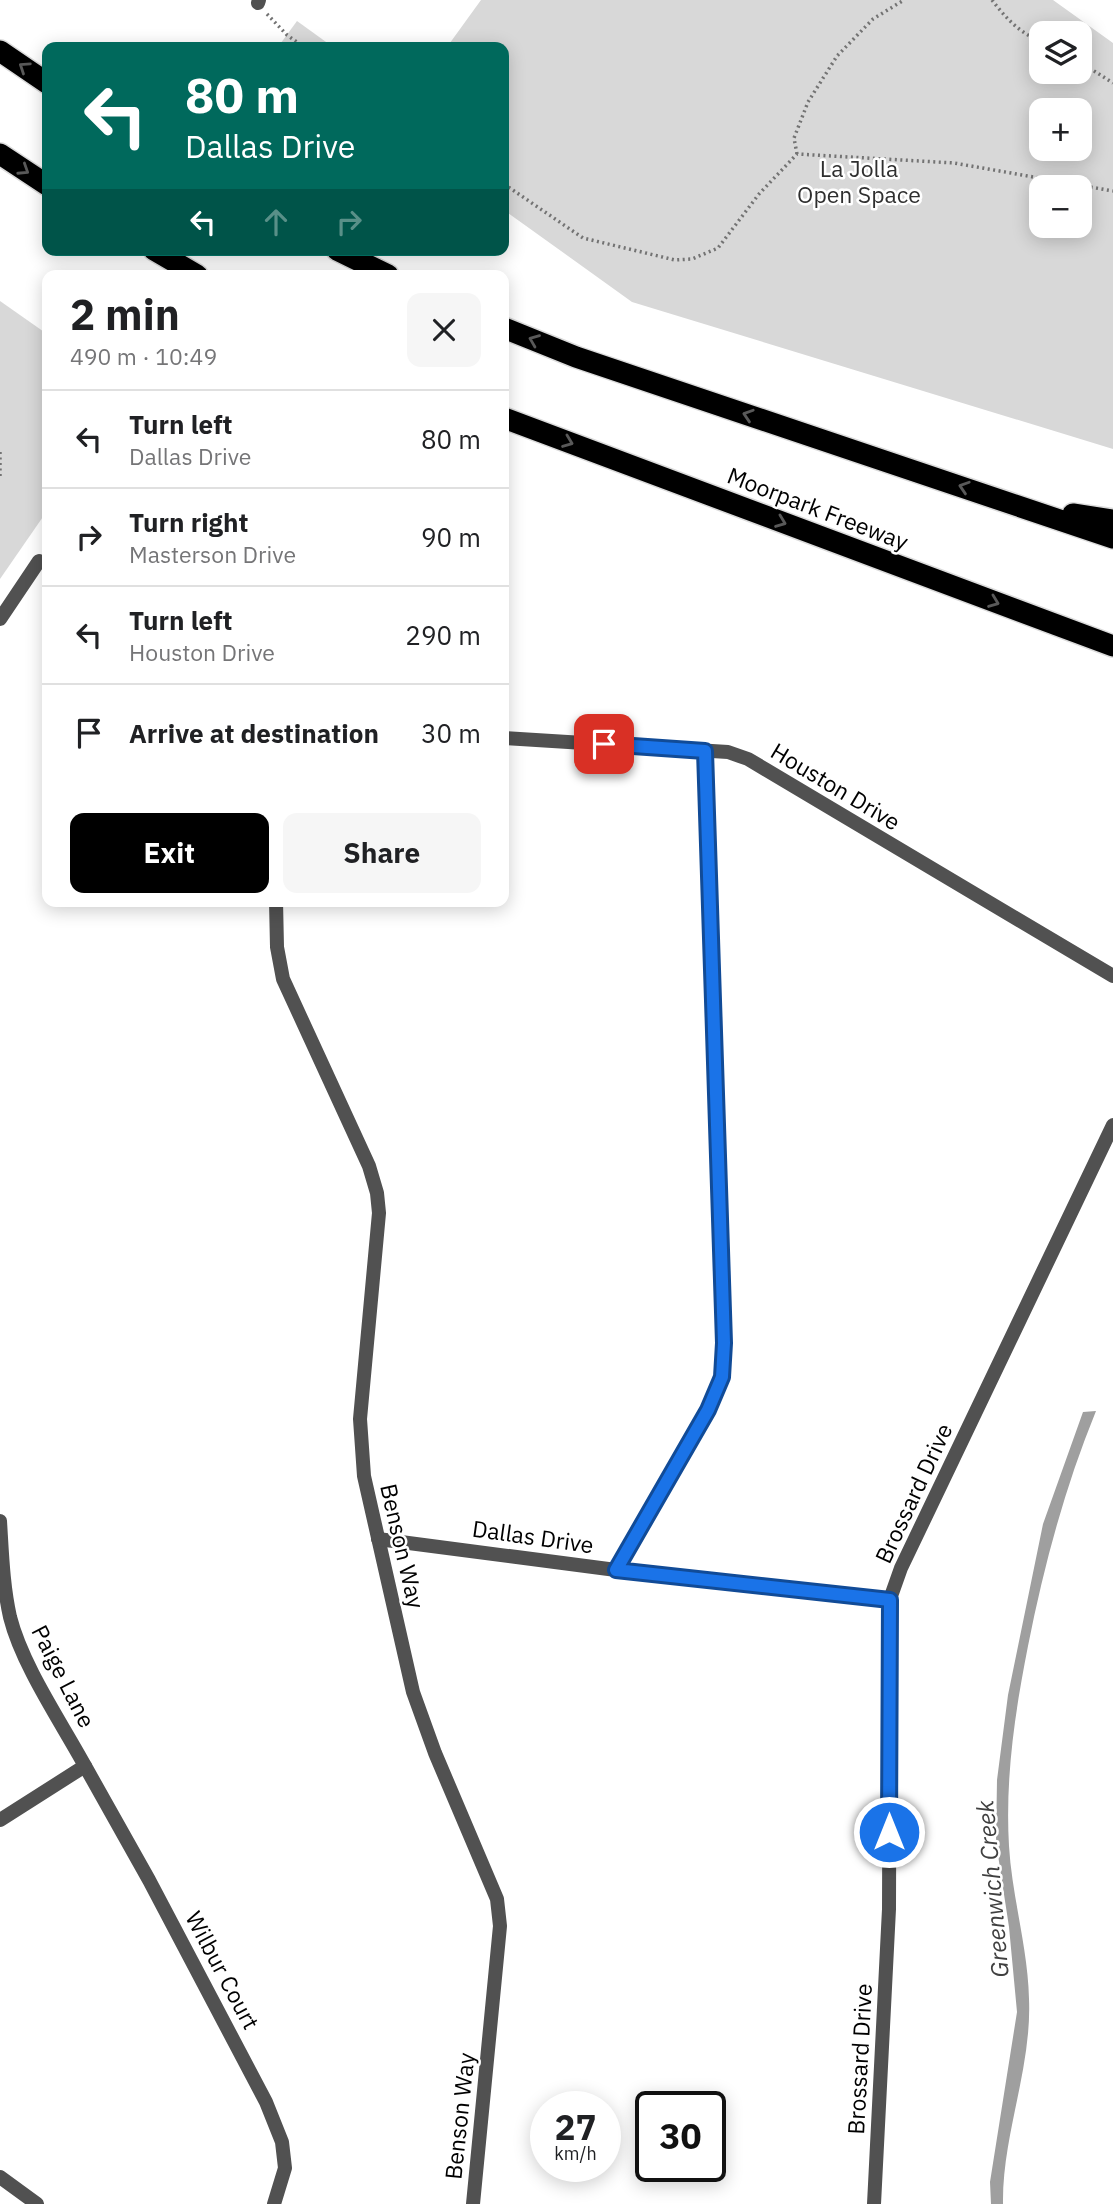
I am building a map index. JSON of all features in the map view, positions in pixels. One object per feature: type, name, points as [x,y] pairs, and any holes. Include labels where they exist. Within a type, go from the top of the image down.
[{"type":"highway","points":[[0,51],[42,80]]},
{"type":"highway","points":[[0,154],[42,182]]},
{"type":"highway","points":[[164,256],[188,270]]},
{"type":"highway","points":[[349,256],[378,270]]},
{"type":"highway","points":[[509,330],[576,357],[1113,538]]},
{"type":"highway","name":"Moorpark Freeway","points":[[509,420],[1113,646]]},
{"type":"highway","points":[[1029,509],[1113,520]]},
{"type":"street","points":[[0,619],[39,561]]},
{"type":"street","name":"Houston Drive","points":[[509,738],[728,752],[748,760],[1113,976]]},
{"type":"street","points":[[616,1570],[708,1410],[722,1377],[724,1343],[705,751]]},
{"type":"street","name":"Benson Way","points":[[276,907],[276,947],[284,978],[369,1166],[377,1193],[379,1213],[360,1419],[362,1464],[378,1539],[413,1692],[435,1753],[497,1899],[500,1926],[473,2204]]},
{"type":"street","name":"Brossard Drive","points":[[874,2204],[889,1909],[890,1600],[901,1568],[1113,1125]]},
{"type":"street","name":"Paige Lane","points":[[0,1521],[5,1589],[11,1620],[22,1650],[85,1766]]},
{"type":"street","name":"Dallas Drive","points":[[378,1539],[616,1570],[890,1600]]},
{"type":"street","points":[[0,1820],[85,1766]]},
{"type":"street","name":"Wilbur Court","points":[[85,1766],[149,1880],[266,2102],[282,2142],[285,2168],[274,2204]]},
{"type":"street","points":[[0,2177],[37,2204]]},
{"type":"path","points":[[797,154],[794,138],[808,102],[837,56],[873,19],[904,0]]},
{"type":"path","points":[[992,0],[1004,16],[1029,37]]},
{"type":"path","points":[[258,2],[287,35],[297,42]]},
{"type":"path","points":[[1092,70],[1113,83]]},
{"type":"path","points":[[509,187],[583,238],[675,260],[692,259],[718,248],[759,194],[797,154],[954,163],[1113,191]]},
{"type":"path","points":[[0,452],[0,479]]},
{"type":"green space","name":"La Jolla Open Space","points":[[481,0],[1053,0],[1082,21],[1029,21],[1029,84],[1092,84],[1092,28],[1113,43],[1113,449],[632,302],[509,214],[509,42],[451,42]]},
{"type":"green space","points":[[297,21],[326,42],[282,42]]},
{"type":"green space","points":[[0,301],[42,330],[42,518],[0,579]]},
{"type":"shaded area","points":[[1096,1411],[1065,1497],[1048,1556],[1015,1720],[1008,1795],[1009,1846],[1026,1961],[1029,2025],[1007,2153],[1003,2204],[991,2204],[990,2182],[1017,2012],[1009,1927],[996,1842],[997,1780],[1008,1695],[1043,1524],[1083,1412]]},
{"type":"route","points":[[604,744],[705,751],[724,1343],[722,1377],[708,1410],[616,1570],[890,1600],[889,1832]]},
{"type":"water label","name":"Greenwich Creek","points":[[992,1889]]}]
